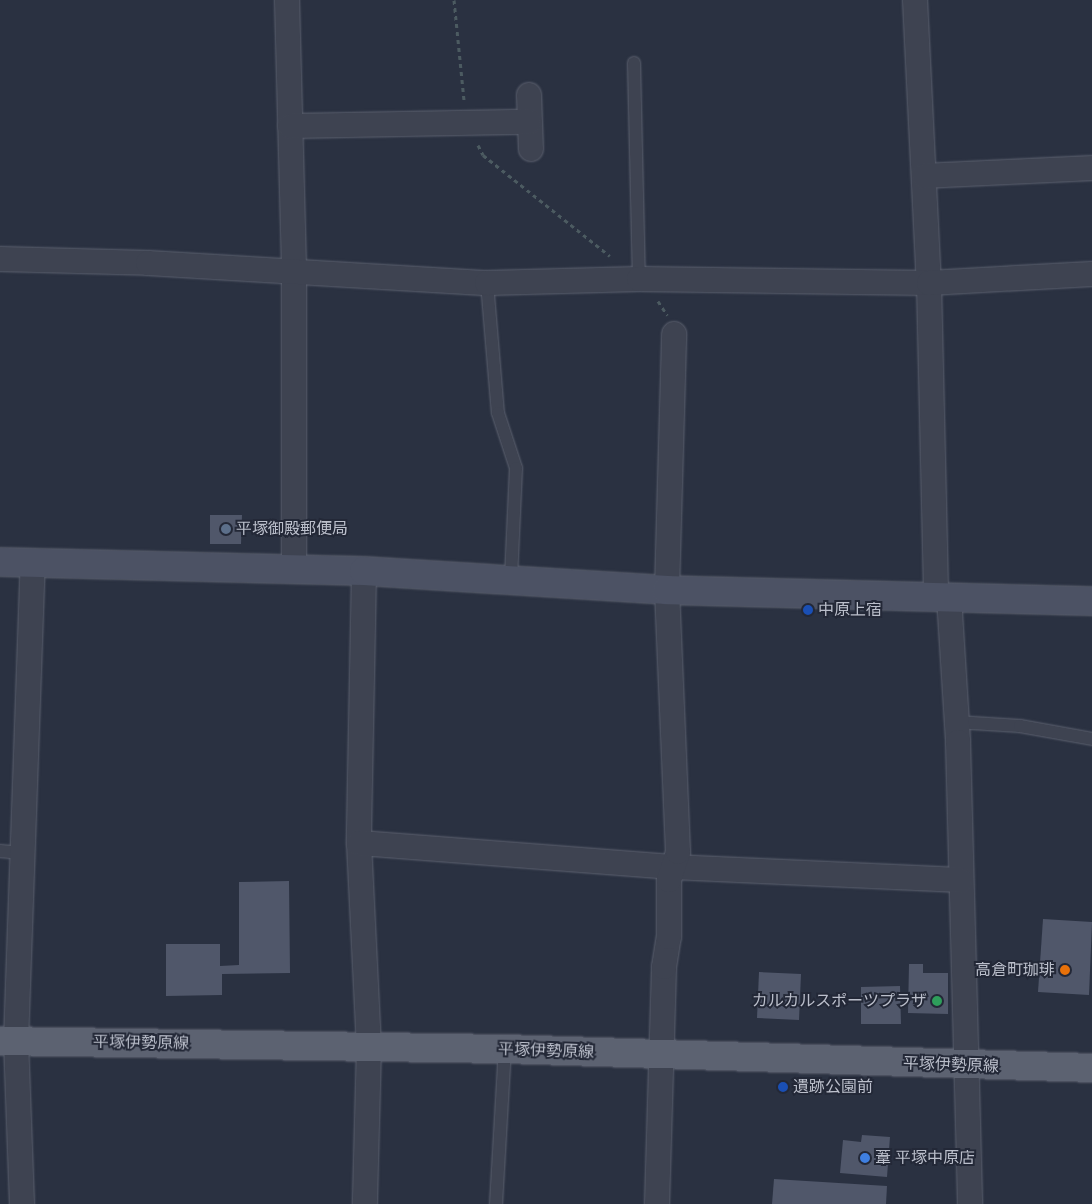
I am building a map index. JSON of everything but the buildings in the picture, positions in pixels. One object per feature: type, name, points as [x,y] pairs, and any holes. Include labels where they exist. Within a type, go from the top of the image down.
[{"type":"main road","name":"平塚伊勢原線","points":[[8,1041],[505,1049],[967,1066],[1092,1068]]},
{"type":"street","points":[[286,0],[294,273],[294,569]]},
{"type":"street","points":[[915,0],[942,597],[956,722],[970,1204]]},
{"type":"street","points":[[529,95],[530,149]]},
{"type":"street","points":[[290,126],[529,122]]},
{"type":"street","points":[[924,176],[1092,168]]},
{"type":"street","points":[[0,259],[487,283],[639,279],[929,283],[1092,274]]},
{"type":"street","points":[[657,1204],[660,1054],[673,867],[678,852],[667,590],[674,334]]},
{"type":"street","points":[[0,562],[364,571],[510,578],[667,590],[1092,601]]},
{"type":"street","points":[[22,1204],[8,1041],[11,852],[33,564]]},
{"type":"street","points":[[364,571],[359,843],[369,1046],[365,1204]]},
{"type":"street","points":[[359,843],[673,867],[960,880]]},
{"type":"lane","points":[[634,63],[639,279]]},
{"type":"lane","points":[[487,283],[498,413],[516,468],[510,578]]},
{"type":"lane","points":[[956,722],[1020,726],[1092,738]]},
{"type":"lane","points":[[496,1204],[505,1049]]},
{"type":"path","points":[[454,0],[466,122],[483,155],[639,279],[665,309],[674,334]]},
{"type":"place","name":"平塚御殿郵便局","points":[[226,529]]},
{"type":"place","name":"中原上宿","points":[[808,610]]},
{"type":"place","name":"高倉町珈琲","points":[[1065,970]]},
{"type":"place","name":"カルカルスポーツプラザ","points":[[937,1001]]},
{"type":"place","name":"遺跡公園前","points":[[783,1087]]},
{"type":"place","name":"葦 平塚中原店","points":[[865,1158]]}]
